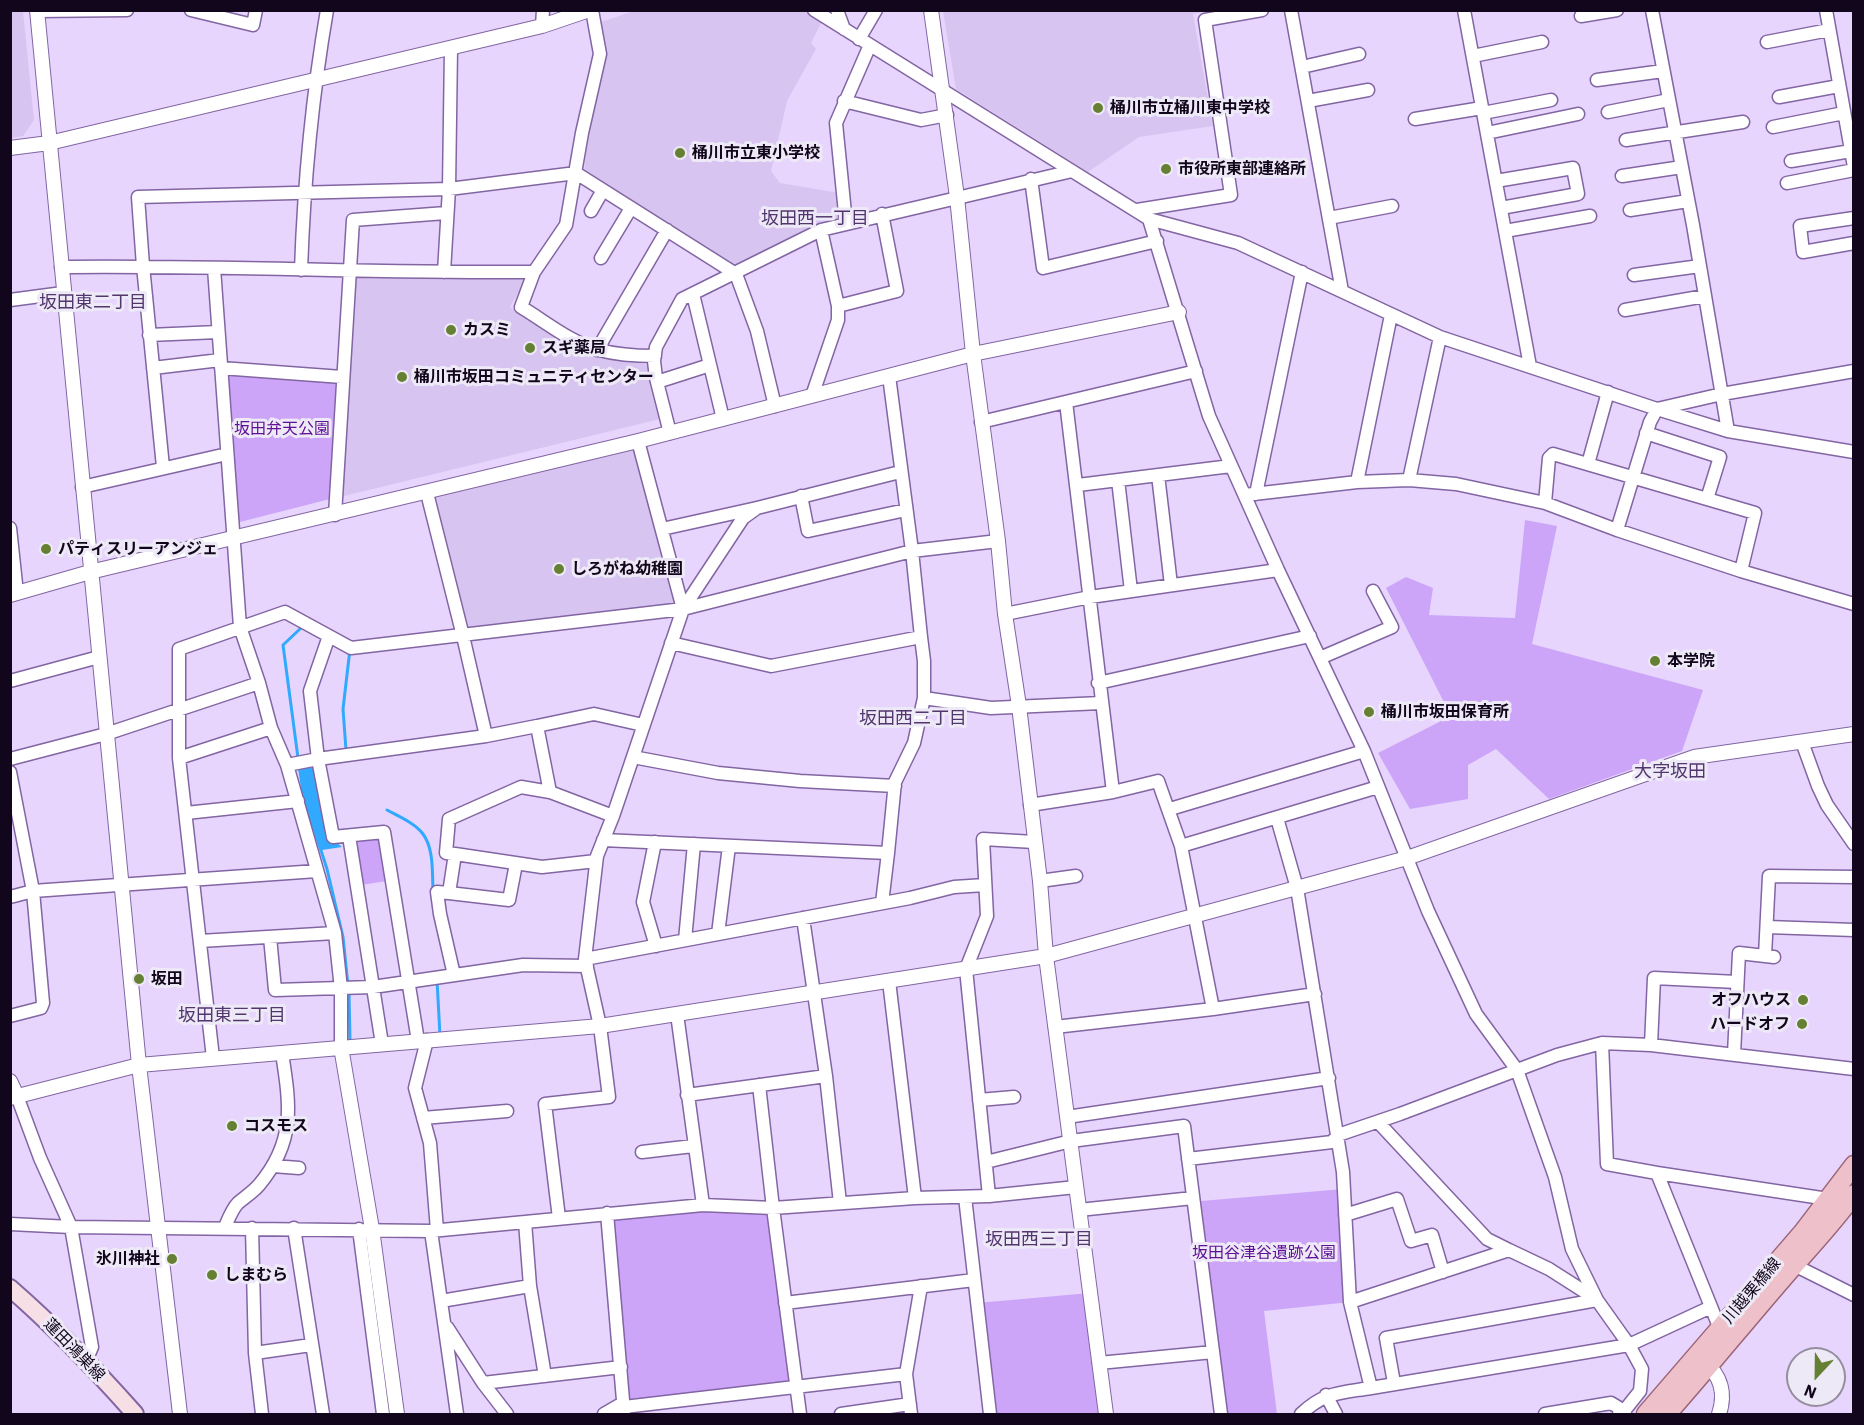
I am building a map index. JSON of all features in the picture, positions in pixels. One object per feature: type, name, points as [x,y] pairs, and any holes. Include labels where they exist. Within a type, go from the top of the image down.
[{"type":"main road","name":"川越栗橋線","points":[[1667,1414],[1704,1361],[1720,1329],[1854,1165]]},
{"type":"main road","name":"川越栗橋線","points":[[1646,1414],[1704,1361],[1824,1233],[1854,1194]]},
{"type":"main road","name":"蓮田鴻巣線","points":[[10,1288],[86,1361],[135,1414]]},
{"type":"street","points":[[191,10],[253,25],[256,10]]},
{"type":"street","points":[[301,270],[303,192],[315,80],[327,10]]},
{"type":"street","points":[[542,26],[543,10]]},
{"type":"street","points":[[10,148],[49,143],[451,48],[542,26],[591,10],[600,54],[582,133],[566,225],[534,272],[521,307],[597,350],[620,355],[655,356]]},
{"type":"street","points":[[814,10],[1149,219],[1238,243],[1440,337],[1657,409],[1728,431],[1854,452]]},
{"type":"street","points":[[837,10],[844,29]]},
{"type":"street","points":[[846,223],[836,123],[876,10]]},
{"type":"street","points":[[932,10],[957,197],[981,422],[1040,881],[1046,956],[1106,1414]]},
{"type":"street","points":[[1137,210],[1231,195],[1205,20],[1262,10]]},
{"type":"street","points":[[1291,10],[1342,291]]},
{"type":"street","points":[[1464,10],[1530,366]]},
{"type":"street","points":[[1581,16],[1617,10]]},
{"type":"street","points":[[1652,10],[1728,431]]},
{"type":"street","points":[[1787,183],[1854,169],[1826,10]]},
{"type":"street","points":[[125,11],[37,11],[139,1065],[180,1414]]},
{"type":"street","points":[[1767,42],[1829,30]]},
{"type":"street","points":[[1473,56],[1542,42]]},
{"type":"street","points":[[444,272],[449,189],[451,48]]},
{"type":"street","points":[[1302,67],[1359,54]]},
{"type":"street","points":[[1597,80],[1663,71]]},
{"type":"street","points":[[1779,97],[1839,86]]},
{"type":"street","points":[[1308,101],[1368,90]]},
{"type":"street","points":[[1415,119],[1551,100]]},
{"type":"street","points":[[1608,112],[1669,100]]},
{"type":"street","points":[[844,101],[921,120],[947,115]]},
{"type":"street","points":[[1773,127],[1844,113]]},
{"type":"street","points":[[1487,133],[1578,114]]},
{"type":"street","points":[[1626,140],[1743,122]]},
{"type":"street","points":[[1791,161],[1851,151]]},
{"type":"street","points":[[1622,176],[1682,167]]},
{"type":"street","points":[[1496,181],[1573,168],[1578,194],[1501,208]]},
{"type":"street","points":[[670,433],[657,382],[655,356],[656,347],[682,299],[821,230],[1072,171]]},
{"type":"street","points":[[163,467],[142,266],[138,197],[449,189],[576,174],[736,274],[757,331],[775,406]]},
{"type":"street","points":[[1031,179],[1043,268],[1157,241]]},
{"type":"street","points":[[591,211],[603,190]]},
{"type":"street","points":[[1630,210],[1688,201]]},
{"type":"street","points":[[1329,218],[1392,206]]},
{"type":"street","points":[[601,258],[631,208]]},
{"type":"street","points":[[335,515],[353,220],[446,213]]},
{"type":"street","points":[[837,306],[897,291],[882,214]]},
{"type":"street","points":[[1505,231],[1590,216]]},
{"type":"street","points":[[1854,218],[1800,226],[1803,252],[1854,243]]},
{"type":"street","points":[[1149,219],[1209,416],[1231,466],[1250,495],[1278,570],[1364,751],[1428,911],[1476,1014],[1517,1070],[1555,1177],[1572,1249],[1597,1300],[1642,1369],[1640,1391],[1622,1413],[1611,1403],[1545,1414]]},
{"type":"street","points":[[597,350],[666,230]]},
{"type":"street","points":[[812,396],[838,320],[821,230]]},
{"type":"street","points":[[61,267],[142,266],[534,272]]},
{"type":"street","points":[[1634,275],[1700,266]]},
{"type":"street","points":[[214,268],[240,627],[271,728],[287,765],[335,933],[341,988],[342,1047],[365,1229],[383,1414]]},
{"type":"street","points":[[1250,495],[1302,272]]},
{"type":"street","points":[[10,300],[63,293]]},
{"type":"street","points":[[693,294],[723,419]]},
{"type":"street","points":[[1625,310],[1705,296]]},
{"type":"street","points":[[10,528],[14,594],[90,573],[670,433],[973,354],[1179,312]]},
{"type":"street","points":[[1357,482],[1391,315]]},
{"type":"street","points":[[150,335],[218,332]]},
{"type":"street","points":[[1410,480],[1440,337]]},
{"type":"street","points":[[153,368],[220,364],[342,377]]},
{"type":"street","points":[[657,382],[710,365]]},
{"type":"street","points":[[981,422],[1196,371]]},
{"type":"street","points":[[1657,409],[1722,394],[1854,371]]},
{"type":"street","points":[[882,903],[895,782],[914,743],[924,698],[924,661],[889,376]]},
{"type":"street","points":[[1588,464],[1608,392]]},
{"type":"street","points":[[1066,402],[1098,683],[1113,792]]},
{"type":"street","points":[[1617,530],[1646,433],[1657,409]]},
{"type":"street","points":[[1646,433],[1720,457],[1707,499]]},
{"type":"street","points":[[638,441],[683,609]]},
{"type":"street","points":[[82,487],[226,454]]},
{"type":"street","points":[[1545,503],[1549,458],[1553,454],[1755,513],[1741,571]]},
{"type":"street","points":[[1077,485],[1231,466]]},
{"type":"street","points":[[662,529],[900,472]]},
{"type":"street","points":[[1158,475],[1171,585]]},
{"type":"street","points":[[1118,480],[1131,591]]},
{"type":"street","points":[[1250,495],[1357,482],[1410,480],[1456,484],[1545,503],[1617,530],[1741,571],[1854,604]]},
{"type":"street","points":[[427,493],[486,736]]},
{"type":"street","points":[[801,496],[808,531],[906,510]]},
{"type":"street","points":[[558,1218],[545,1104],[609,1097],[600,1026],[586,963],[596,861],[683,609],[743,518],[757,508]]},
{"type":"street","points":[[213,1058],[180,758],[179,649],[285,612],[351,648],[683,609],[912,551],[998,541]]},
{"type":"street","points":[[1005,614],[1090,597],[1278,570]]},
{"type":"street","points":[[1320,658],[1392,627],[1373,591]]},
{"type":"street","points":[[329,636],[310,691],[318,759],[333,837],[384,832],[407,981],[423,1041],[415,1088],[430,1143],[434,1231],[457,1414]]},
{"type":"street","points":[[1098,683],[1310,636]]},
{"type":"street","points":[[671,643],[771,666],[921,637]]},
{"type":"street","points":[[10,681],[99,657]]},
{"type":"street","points":[[10,759],[106,734],[259,683]]},
{"type":"street","points":[[924,698],[991,708],[1101,703]]},
{"type":"street","points":[[287,765],[486,736],[594,714],[644,725]]},
{"type":"street","points":[[537,726],[550,792]]},
{"type":"street","points":[[180,758],[271,728]]},
{"type":"street","points":[[14,1097],[139,1065],[600,1026],[1046,956],[1407,858],[1694,757],[1730,750],[1854,734]]},
{"type":"street","points":[[1802,742],[1827,805],[1854,844]]},
{"type":"street","points":[[1170,809],[1364,751]]},
{"type":"street","points":[[633,757],[726,773],[800,781],[895,786]]},
{"type":"street","points":[[10,772],[16,831],[33,891],[43,1003],[41,1008],[10,1016]]},
{"type":"street","points":[[1030,805],[1113,792],[1158,781],[1170,809],[1181,846],[1213,1009]]},
{"type":"street","points":[[596,861],[542,867],[446,853],[449,819],[521,787],[550,792],[613,816]]},
{"type":"street","points":[[1181,846],[1378,787]]},
{"type":"street","points":[[186,813],[298,801]]},
{"type":"street","points":[[1276,818],[1297,888],[1315,994],[1343,1172],[1350,1302],[1371,1388]]},
{"type":"street","points":[[348,837],[382,1044]]},
{"type":"street","points":[[989,1196],[966,969],[987,916],[983,839],[1034,842]]},
{"type":"street","points":[[603,840],[888,853]]},
{"type":"street","points":[[656,842],[644,902],[656,946]]},
{"type":"street","points":[[685,940],[694,844]]},
{"type":"street","points":[[718,934],[729,846]]},
{"type":"street","points":[[449,893],[455,854]]},
{"type":"street","points":[[454,975],[437,892],[509,900],[516,864]]},
{"type":"street","points":[[10,897],[33,891],[317,872]]},
{"type":"street","points":[[1040,881],[1076,876]]},
{"type":"street","points":[[1734,1054],[1739,953],[1769,956],[1767,927],[1769,876],[1854,878]]},
{"type":"street","points":[[270,937],[275,990],[373,987],[523,965],[586,963],[685,940],[954,887],[985,885]]},
{"type":"street","points":[[803,918],[840,1203]]},
{"type":"street","points":[[1767,927],[1854,930]]},
{"type":"street","points":[[200,941],[335,933]]},
{"type":"street","points":[[1651,1045],[1654,978],[1737,982]]},
{"type":"street","points":[[889,981],[915,1198]]},
{"type":"street","points":[[1055,1027],[1213,1009],[1315,994]]},
{"type":"street","points":[[677,1014],[693,1146],[703,1205]]},
{"type":"street","points":[[1602,1043],[1607,1164],[1828,1199]]},
{"type":"street","points":[[1188,1159],[1332,1142],[1338,1135],[1557,1055],[1602,1043],[1651,1045],[1854,1069]]},
{"type":"street","points":[[225,1227],[236,1205],[257,1187],[273,1166],[281,1149],[288,1123],[289,1095],[282,1053]]},
{"type":"street","points":[[687,1095],[825,1076]]},
{"type":"street","points":[[1067,1117],[1329,1078]]},
{"type":"street","points":[[10,1081],[14,1097],[71,1227],[92,1347],[86,1361]]},
{"type":"street","points":[[759,1085],[800,1414]]},
{"type":"street","points":[[979,1100],[1014,1097]]},
{"type":"street","points":[[423,1118],[507,1111]]},
{"type":"street","points":[[1378,1122],[1487,1239],[1549,1269],[1597,1300]]},
{"type":"street","points":[[986,1162],[1071,1141],[1184,1126],[1221,1414]]},
{"type":"street","points":[[642,1152],[693,1146]]},
{"type":"street","points":[[273,1166],[299,1168]]},
{"type":"street","points":[[1657,1173],[1720,1329]]},
{"type":"street","points":[[10,1224],[71,1227],[434,1231],[703,1205],[773,1208],[915,1198],[989,1196],[1076,1187]]},
{"type":"street","points":[[964,1197],[990,1414]]},
{"type":"street","points":[[1079,1210],[1193,1198]]},
{"type":"street","points":[[1345,1215],[1397,1199],[1411,1241],[1432,1235],[1443,1272]]},
{"type":"street","points":[[607,1213],[624,1408]]},
{"type":"street","points":[[525,1222],[530,1286],[545,1376]]},
{"type":"street","points":[[252,1228],[255,1353],[262,1414]]},
{"type":"street","points":[[294,1228],[323,1414]]},
{"type":"street","points":[[365,1229],[397,1414]]},
{"type":"street","points":[[1350,1302],[1509,1250]]},
{"type":"street","points":[[1794,1265],[1854,1295]]},
{"type":"street","points":[[785,1303],[974,1280]]},
{"type":"street","points":[[441,1301],[530,1286]]},
{"type":"street","points":[[840,1414],[910,1409],[906,1374],[921,1286]]},
{"type":"street","points":[[1394,1383],[1386,1338],[1597,1300]]},
{"type":"street","points":[[1300,1414],[1313,1402],[1326,1395],[1629,1346],[1711,1308]]},
{"type":"street","points":[[445,1323],[483,1383],[507,1414]]},
{"type":"street","points":[[255,1353],[311,1345]]},
{"type":"street","points":[[1099,1364],[1213,1352]]},
{"type":"street","points":[[1704,1361],[1720,1380],[1724,1391],[1719,1414]]},
{"type":"street","points":[[483,1383],[621,1368]]},
{"type":"street","points":[[604,1414],[624,1408],[906,1374]]},
{"type":"street","points":[[1326,1395],[1336,1414]]},
{"type":"shaded area","name":"桶川市立東小学校","points":[[637,10],[804,11],[822,21],[811,43],[816,49],[787,101],[771,171],[780,183],[839,193],[842,212],[838,219],[822,224],[733,266],[584,173],[587,135],[605,50],[598,23]]},
{"type":"shaded area","points":[[10,11],[23,11],[34,120],[23,136],[11,138]]},
{"type":"shaded area","name":"桶川市立桶川東中学校","points":[[943,11],[1207,11],[1193,14],[1213,126],[1139,137],[1088,172],[956,89]]},
{"type":"shaded area","points":[[353,275],[528,276],[510,307],[586,352],[648,365],[660,419],[340,497]]},
{"type":"shaded area","name":"しろがね幼稚園","points":[[638,441],[683,609],[463,636],[427,493]]},
{"type":"green space","name":"坂田弁天公園","points":[[225,372],[338,380],[330,499],[236,523]]},
{"type":"green space","points":[[1525,520],[1557,526],[1532,644],[1703,690],[1682,751],[1549,799],[1496,749],[1468,765],[1468,799],[1410,809],[1378,753],[1451,716],[1386,588],[1406,577],[1433,588],[1429,615],[1515,618]]},
{"type":"green space","points":[[375,836],[381,839],[387,881],[361,885],[354,844],[356,841]]},
{"type":"green space","name":"坂田谷津谷遺跡公園","points":[[1343,1189],[1350,1302],[1264,1311],[1277,1414],[1223,1414],[1201,1201]]},
{"type":"green space","points":[[773,1208],[796,1387],[624,1407],[607,1213]]},
{"type":"green space","points":[[1090,1293],[1106,1414],[990,1414],[977,1303]]},
{"type":"water","points":[[300,768],[314,768],[328,835],[342,847],[322,850],[305,800]]},
{"type":"waterway","points":[[298,758],[283,645],[301,628]]},
{"type":"waterway","points":[[346,750],[343,709],[350,649]]},
{"type":"waterway","points":[[299,765],[304,798],[327,869],[343,937],[348,986]]},
{"type":"waterway","points":[[387,810],[416,826],[427,840],[432,861],[433,889]]},
{"type":"waterway","points":[[435,917],[443,951]]},
{"type":"waterway","points":[[437,980],[440,1036]]},
{"type":"waterway","points":[[348,1041],[350,1040],[349,992]]},
{"type":"place","name":"桶川市立桶川東中学校","points":[[1098,108]]},
{"type":"place","name":"桶川市立東小学校","points":[[680,153]]},
{"type":"place","name":"市役所東部連絡所","points":[[1166,169]]},
{"type":"place","name":"カスミ","points":[[451,330]]},
{"type":"place","name":"スギ薬局","points":[[530,348]]},
{"type":"place","name":"桶川市坂田コミュニティセンター","points":[[402,377]]},
{"type":"place","name":"パティスリーアンジェ","points":[[46,549]]},
{"type":"place","name":"しろがね幼稚園","points":[[559,569]]},
{"type":"place","name":"本学院","points":[[1655,661]]},
{"type":"place","name":"桶川市坂田保育所","points":[[1369,712]]},
{"type":"place","name":"坂田","points":[[139,979]]},
{"type":"place","name":"オフハウス","points":[[1803,1000]]},
{"type":"place","name":"ハードオフ","points":[[1802,1024]]},
{"type":"place","name":"コスモス","points":[[232,1126]]},
{"type":"place","name":"氷川神社","points":[[172,1259]]},
{"type":"place","name":"しまむら","points":[[212,1275]]},
{"type":"district","name":"坂田西一丁目","points":[[815,219]]},
{"type":"district","name":"坂田東二丁目","points":[[93,303]]},
{"type":"district","name":"坂田西二丁目","points":[[913,719]]},
{"type":"district","name":"大字坂田","points":[[1670,772]]},
{"type":"district","name":"坂田東三丁目","points":[[232,1016]]},
{"type":"district","name":"坂田西三丁目","points":[[1039,1240]]}]
